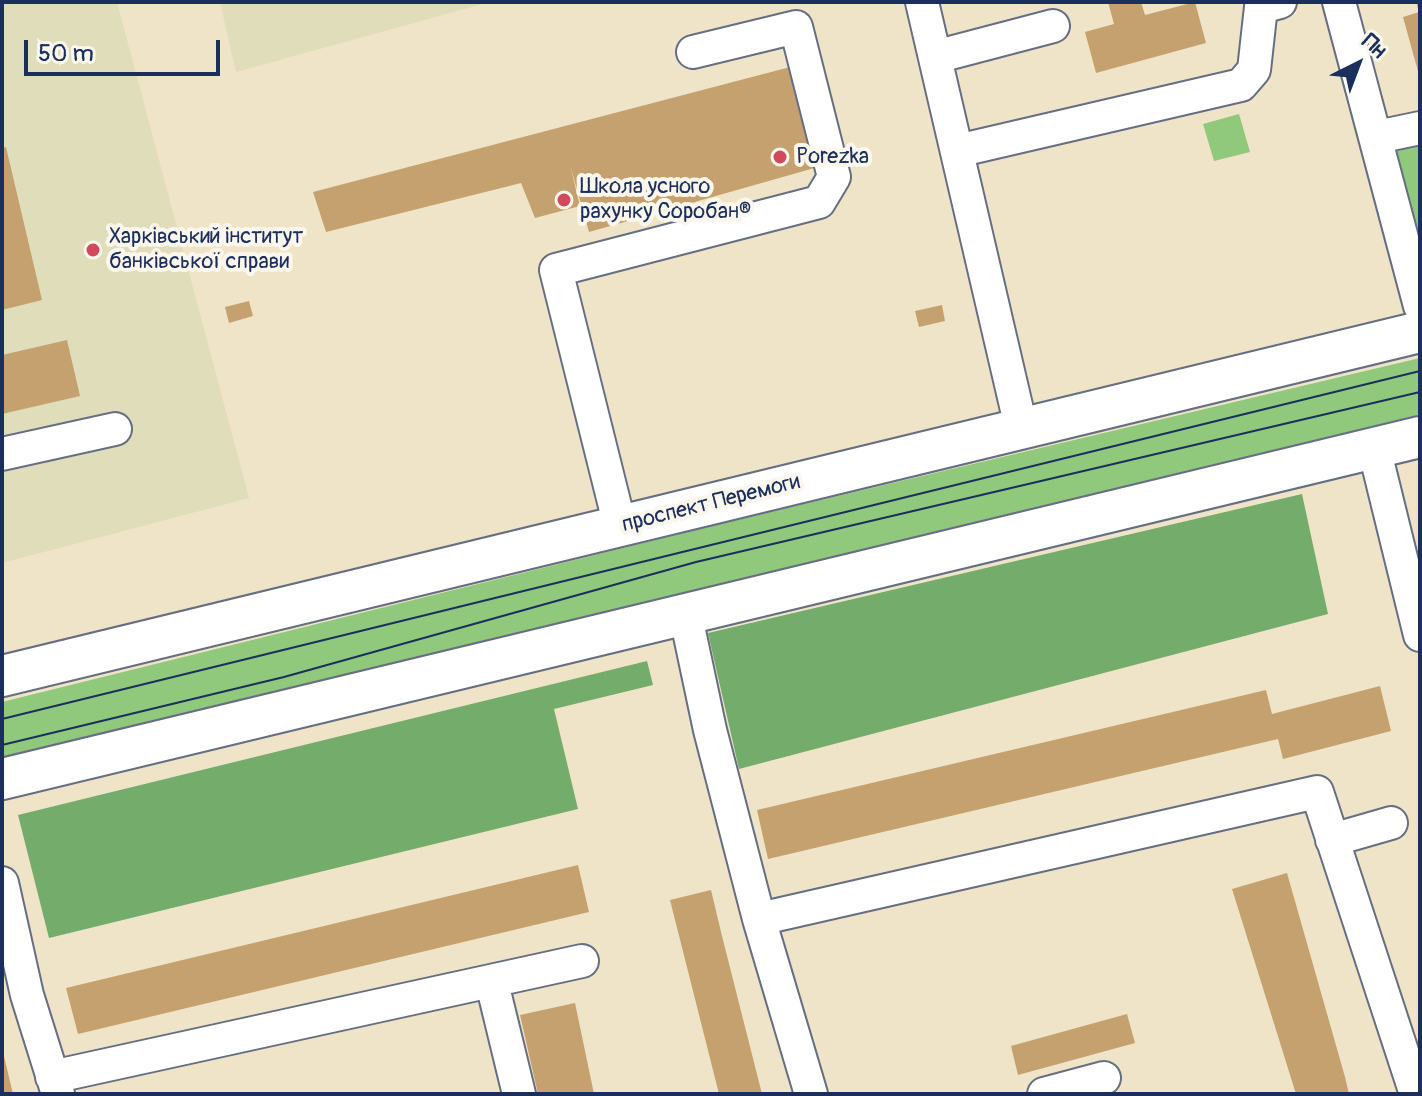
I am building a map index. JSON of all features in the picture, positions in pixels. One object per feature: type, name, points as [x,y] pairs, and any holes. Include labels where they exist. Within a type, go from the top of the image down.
[{"type":"main road","name":"проспект Перемоги","points":[[2,676],[1420,332]]},
{"type":"main road","points":[[2,779],[1420,437]]},
{"type":"lane","points":[[922,2],[952,155],[1021,427]]},
{"type":"lane","points":[[1339,2],[1420,306]]},
{"type":"lane","points":[[952,155],[1241,85],[1254,70],[1267,4]]},
{"type":"lane","points":[[935,57],[1053,26]]},
{"type":"lane","points":[[620,526],[556,270],[819,202],[834,177],[796,27],[693,52]]},
{"type":"lane","points":[[1377,137],[1420,128]]},
{"type":"lane","points":[[2,454],[115,429]]},
{"type":"lane","points":[[1374,448],[1420,635]]},
{"type":"lane","points":[[685,612],[710,730],[759,919],[811,1094]]},
{"type":"lane","points":[[759,919],[1317,792],[1416,1094]]},
{"type":"lane","points":[[1332,840],[1391,823]]},
{"type":"lane","points":[[2,883],[14,998],[55,1085],[582,961]]},
{"type":"lane","points":[[492,983],[519,1094]]},
{"type":"lane","points":[[1044,1094],[1104,1078]]},
{"type":"shaded area","name":"Харківський інститут банківської справи","points":[[2,2],[117,2],[249,498],[2,563]]},
{"type":"shaded area","points":[[220,2],[490,2],[236,72]]},
{"type":"green space","points":[[1239,114],[1250,152],[1214,161],[1203,124]]},
{"type":"green space","points":[[1420,139],[1420,228],[1406,231],[1385,146]]},
{"type":"green space","points":[[1420,358],[1420,418],[893,543],[2,763],[2,702],[724,523]]},
{"type":"green space","points":[[1302,494],[1328,614],[739,769],[708,633]]},
{"type":"green space","points":[[647,661],[653,685],[554,709],[578,809],[49,938],[18,815]]},
{"type":"building","points":[[1108,2],[1141,2],[1145,15],[1195,2],[1206,43],[1096,73],[1085,32],[1114,24]]},
{"type":"building","points":[[1416,2],[1420,2],[1419,75],[1403,17],[1419,12]]},
{"type":"building","points":[[794,66],[818,167],[589,232],[570,165],[580,206],[535,218],[521,183],[326,232],[313,192]]},
{"type":"building","points":[[6,147],[42,300],[2,310],[2,148]]},
{"type":"building","points":[[249,301],[253,316],[229,323],[225,307]]},
{"type":"building","points":[[942,305],[945,321],[919,327],[915,311]]},
{"type":"building","points":[[67,340],[80,396],[2,414],[2,355]]},
{"type":"building","points":[[1380,686],[1391,731],[1283,759],[1278,739],[768,859],[757,810],[1266,690],[1272,714]]},
{"type":"building","points":[[578,865],[589,912],[78,1034],[66,988]]},
{"type":"building","points":[[1287,873],[1349,1094],[1296,1094],[1232,889]]},
{"type":"building","points":[[711,890],[762,1094],[719,1094],[670,900]]},
{"type":"building","points":[[575,1003],[594,1094],[538,1094],[520,1015]]},
{"type":"building","points":[[1127,1014],[1135,1043],[1018,1075],[1011,1046]]},
{"type":"building","points":[[3,1052],[13,1094],[2,1094]]},
{"type":"tram line","points":[[2,719],[1420,371]]},
{"type":"tram line","points":[[2,745],[284,677],[696,562],[1420,392]]},
{"type":"place","name":"Porezka","points":[[780,157]]},
{"type":"place","name":"Школа усного рахунку Соробан®","points":[[564,200]]},
{"type":"place","name":"Харківський інститут банківської справи","points":[[93,250]]}]
